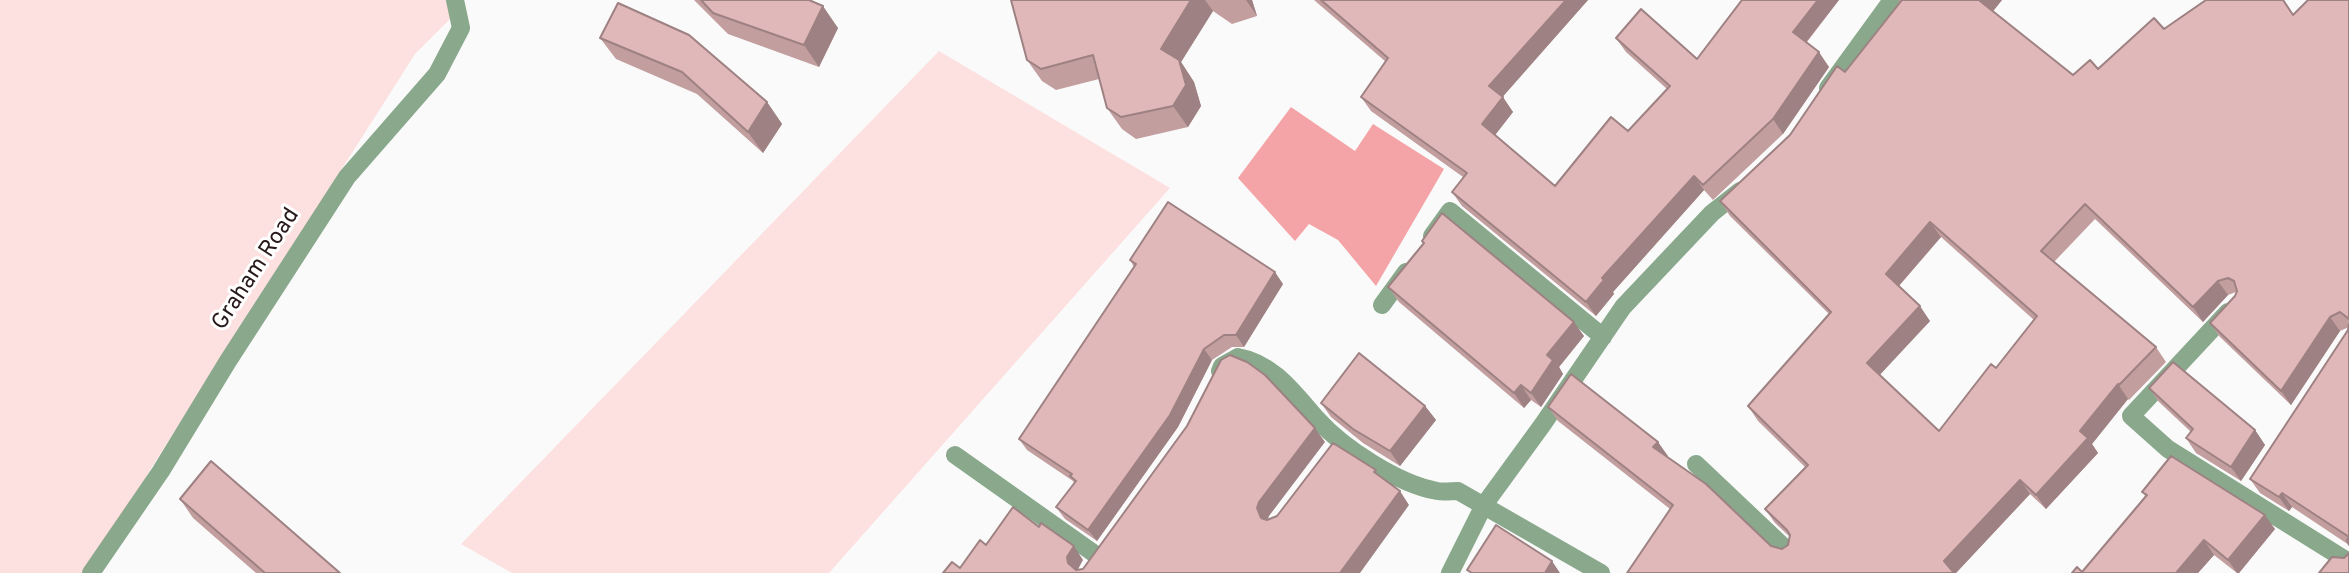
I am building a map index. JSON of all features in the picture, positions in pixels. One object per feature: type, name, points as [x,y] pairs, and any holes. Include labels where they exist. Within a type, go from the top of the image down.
[{"type":"street","name":"Graham Road","points":[[91,573],[161,471],[346,177],[436,74],[461,27],[455,0]]},
{"type":"street","points":[[1821,99],[1892,0]]},
{"type":"street","points":[[1450,573],[1484,505],[1544,424],[1623,307],[1712,214],[1751,181]]},
{"type":"street","points":[[1382,305],[1450,211],[1603,337]]},
{"type":"street","points":[[2236,303],[2131,416],[2168,449],[2248,490],[2349,562]]},
{"type":"street","points":[[1211,388],[1222,366],[1238,357],[1254,360],[1289,386],[1338,445],[1378,469],[1437,491],[1458,491],[1601,573]]},
{"type":"street","points":[[955,455],[1103,552],[1088,573]]},
{"type":"street","points":[[1696,464],[1789,552]]},
{"type":"shaded area","points":[[0,0],[462,0],[455,14],[415,54],[150,470],[97,573],[0,573]]},
{"type":"shaded area","points":[[939,51],[1170,188],[829,573],[512,573],[461,544]]},
{"type":"shaded area","points":[[1291,107],[1355,151],[1373,124],[1444,169],[1376,286],[1338,240],[1309,224],[1295,241],[1238,178]]},
{"type":"building","points":[[701,0],[809,0],[823,6],[804,45],[713,13]]},
{"type":"building","points":[[1011,0],[1191,0],[1161,49],[1179,60],[1186,85],[1173,106],[1121,117],[1107,108],[1093,55],[1041,69],[1027,60]]},
{"type":"building","points":[[1321,0],[1566,0],[1489,86],[1503,97],[1482,124],[1555,186],[1611,117],[1628,131],[1670,86],[1616,38],[1641,9],[1697,59],[1742,0],[1818,0],[1793,32],[1819,52],[1773,119],[1703,185],[1694,176],[1602,278],[1604,280],[1586,302],[1452,192],[1467,173],[1361,97],[1388,58]]},
{"type":"building","points":[[1902,0],[1981,0],[2073,75],[2090,60],[2098,69],[2154,18],[2164,29],[2206,0],[2283,0],[2293,15],[2308,0],[2349,0],[2349,319],[2340,312],[2330,317],[2281,391],[2210,323],[2235,296],[2237,291],[2234,281],[2228,278],[2218,281],[2193,307],[2085,204],[2041,251],[2156,347],[2118,384],[2080,431],[2088,438],[2036,495],[2020,480],[1944,561],[1954,573],[1627,573],[1673,505],[1548,407],[1571,374],[1658,442],[1653,447],[1706,484],[1771,546],[1782,549],[1788,545],[1790,535],[1787,530],[1765,509],[1808,465],[1748,406],[1831,312],[1720,201],[1790,135],[1837,66],[1845,72]],"holes":[[[1930,222],[2037,316],[1996,368],[1991,364],[1939,431],[1867,363],[1920,306],[1886,274]]]},
{"type":"building","points":[[618,3],[689,35],[767,102],[748,132],[682,72],[600,38]]},
{"type":"building","points":[[1168,202],[1275,272],[1236,335],[1224,335],[1204,349],[1170,415],[1088,530],[1056,507],[1076,481],[1070,476],[1072,474],[1019,439],[1136,264],[1130,260]]},
{"type":"building","points":[[1442,213],[1574,322],[1547,355],[1553,360],[1531,393],[1521,385],[1514,393],[1388,287],[1424,243],[1422,241]]},
{"type":"building","points":[[2349,324],[2349,537],[2282,493],[2279,497],[2250,479],[2348,330]]},
{"type":"building","points":[[1359,353],[1425,406],[1390,451],[1353,429],[1321,403]]},
{"type":"building","points":[[1230,355],[1247,362],[1265,375],[1315,428],[1259,502],[1257,508],[1261,518],[1267,520],[1277,516],[1333,443],[1376,470],[1374,472],[1400,491],[1340,573],[943,573],[952,562],[960,568],[980,540],[986,545],[1013,507],[1039,527],[1041,523],[1074,546],[1067,557],[1068,563],[1076,570],[1083,569],[1187,426],[1221,360]]},
{"type":"building","points":[[2173,362],[2255,430],[2231,467],[2186,438],[2193,429],[2149,388]]},
{"type":"building","points":[[2171,456],[2265,515],[2228,560],[2204,540],[2176,573],[2072,573],[2077,567],[2082,572],[2147,495],[2142,492]]},
{"type":"building","points":[[211,461],[340,573],[265,573],[180,499]]},
{"type":"building","points":[[1496,525],[1552,561],[1545,573],[1472,573],[1467,570]]},
{"type":"building","points":[[2349,553],[2349,573],[2319,573],[2332,557],[2344,558]]}]
